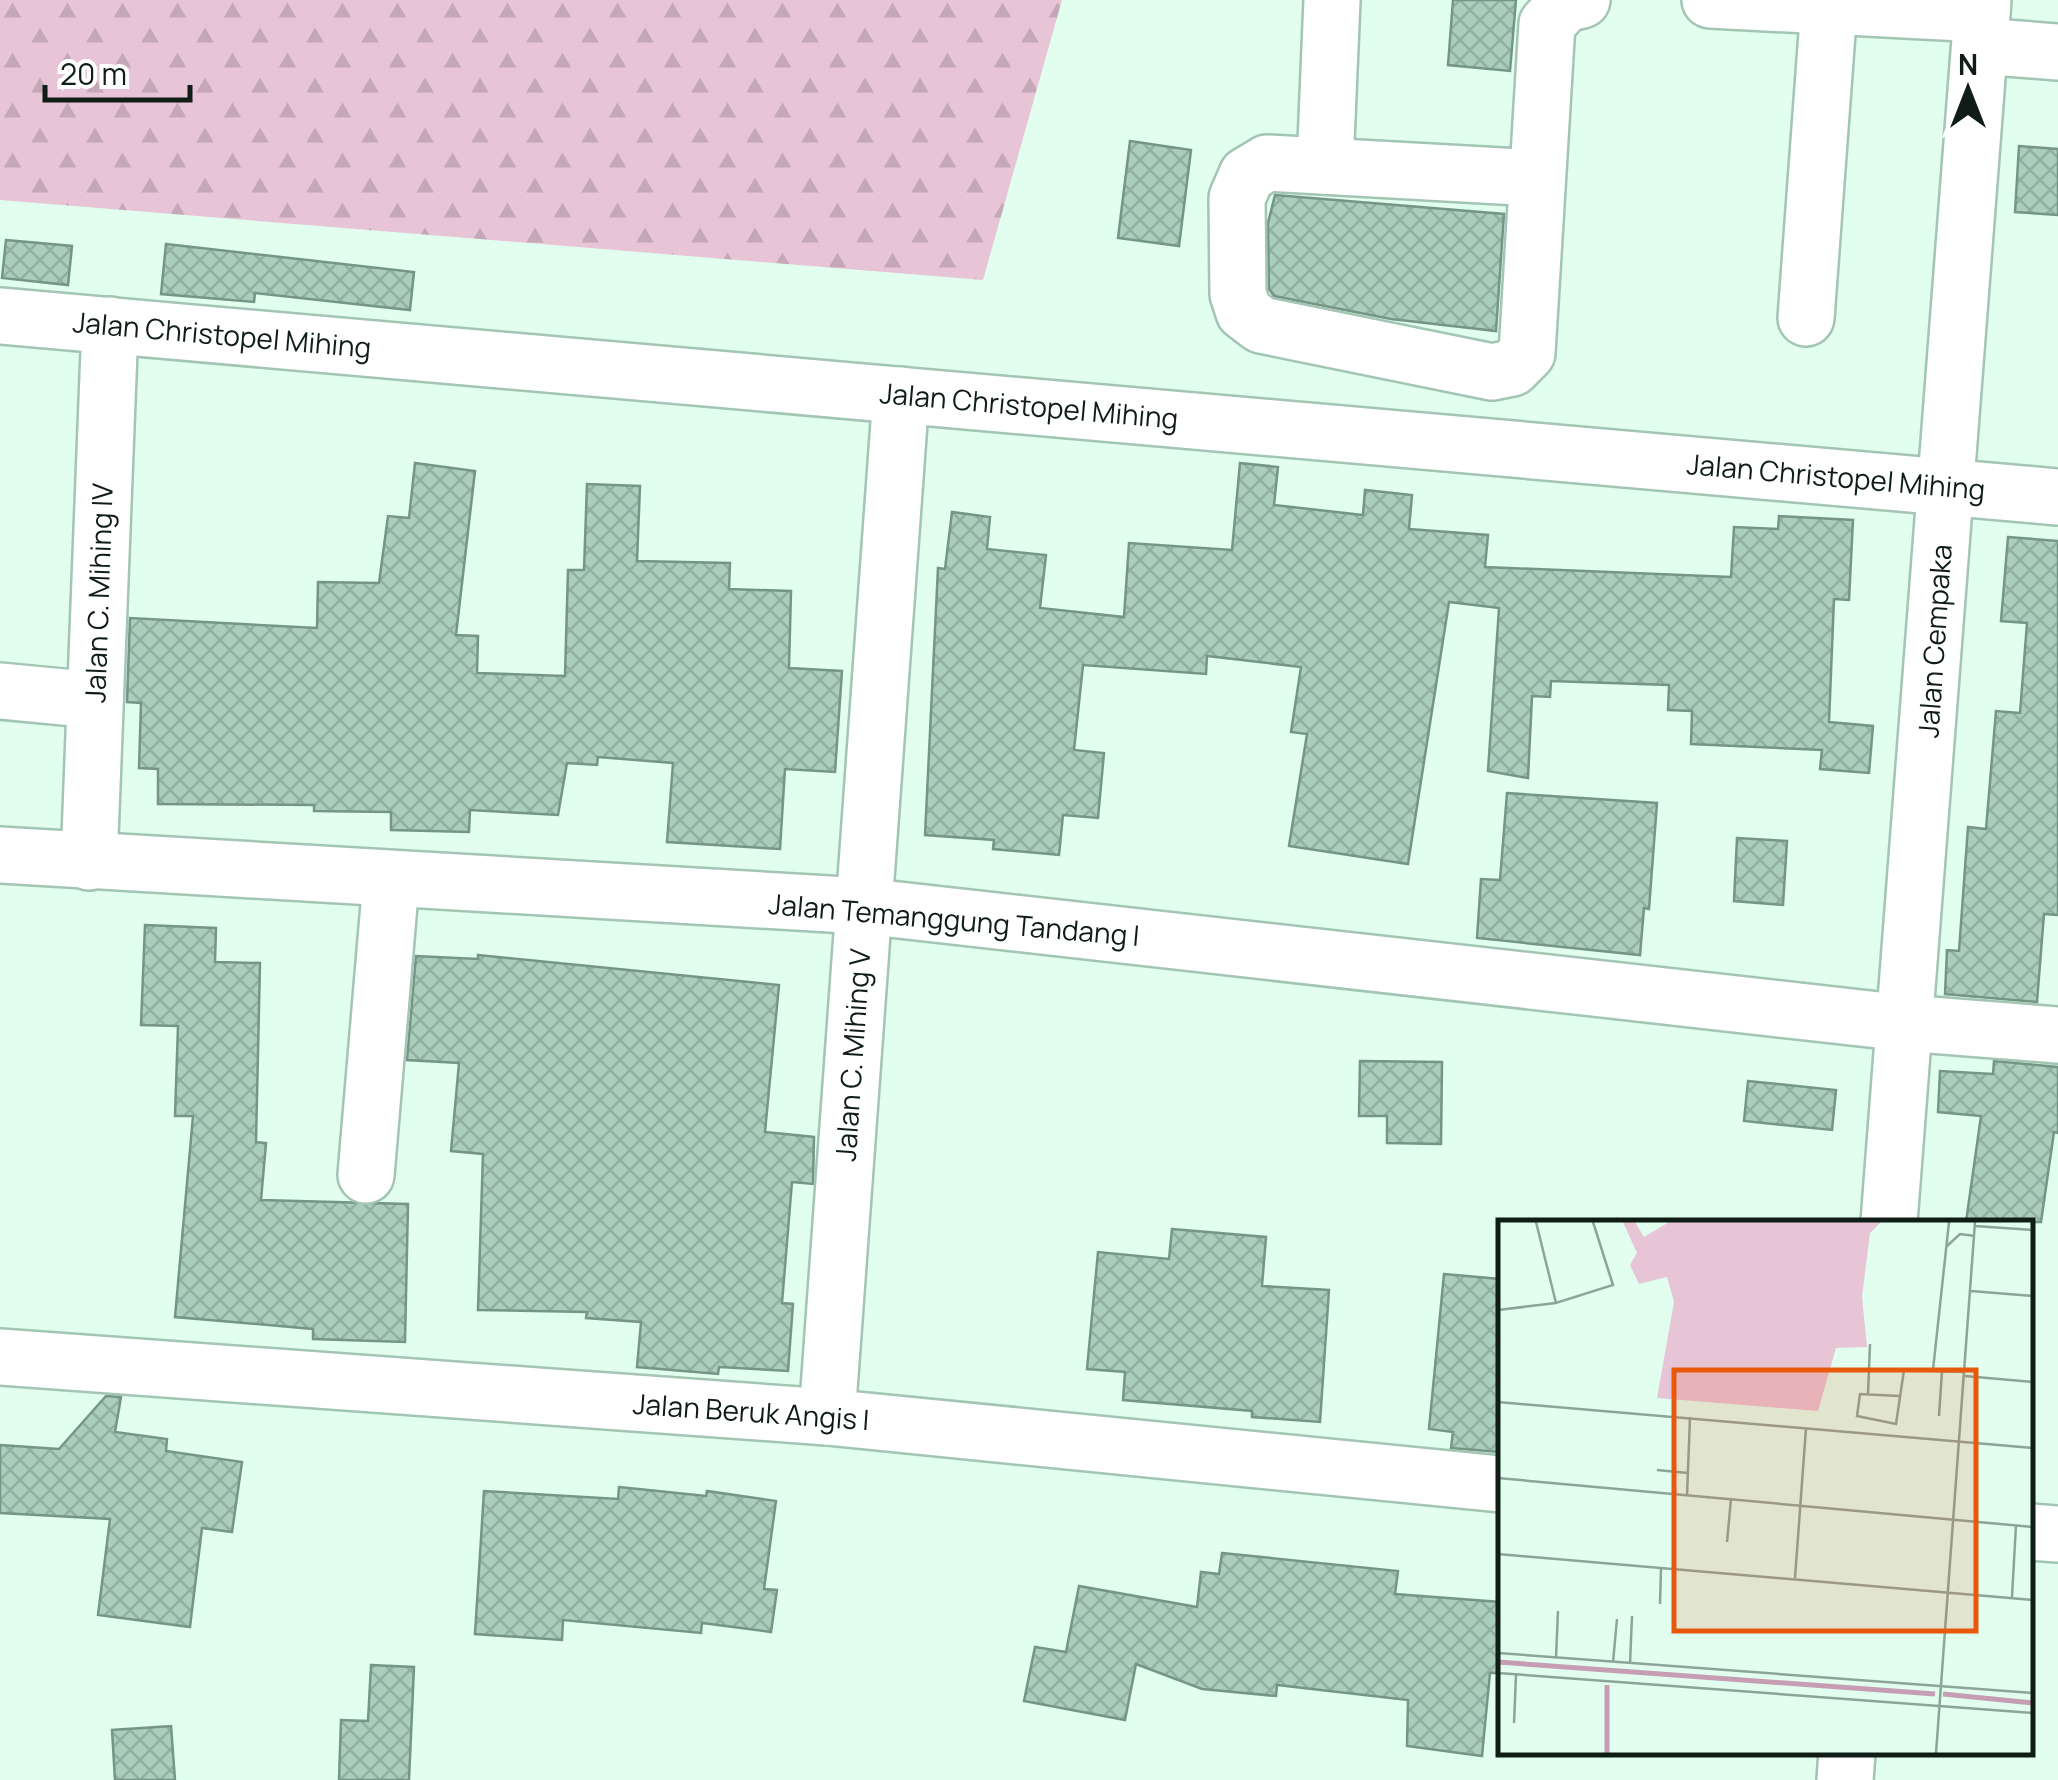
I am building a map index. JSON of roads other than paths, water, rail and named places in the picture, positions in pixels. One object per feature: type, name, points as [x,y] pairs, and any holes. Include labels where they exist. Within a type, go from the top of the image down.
[{"type":"street","points":[[1324,166],[1332,0]]},
{"type":"street","points":[[1537,178],[1267,163],[1247,175],[1237,198],[1238,294],[1244,312],[1260,325],[1492,372],[1512,368],[1527,353],[1547,24],[1565,4],[1582,0]]},
{"type":"street","points":[[1710,0],[1766,1],[1982,20],[2058,52]]},
{"type":"street","points":[[1806,318],[1829,6]]},
{"type":"street","name":"Jalan Cempaka","points":[[1889,1220],[1982,20]]},
{"type":"street","name":"Jalan Christopel Mihing","points":[[0,316],[2058,497]]},
{"type":"street","name":"Jalan C. Mihing IV","points":[[89,862],[110,325]]},
{"type":"street","name":"Jalan C. Mihing V","points":[[827,1416],[901,395]]},
{"type":"street","points":[[0,691],[95,700]]},
{"type":"street","name":"Jalan Temanggung Tandang I","points":[[0,855],[863,906],[1905,1023],[2058,1035]]},
{"type":"street","points":[[366,1175],[391,881]]},
{"type":"street","name":"Jalan Beruk Angis I","points":[[0,1357],[827,1416],[1498,1484]]},
{"type":"street","points":[[2033,1532],[2058,1534]]},
{"type":"street","points":[[1845,1780],[1847,1755]]}]
